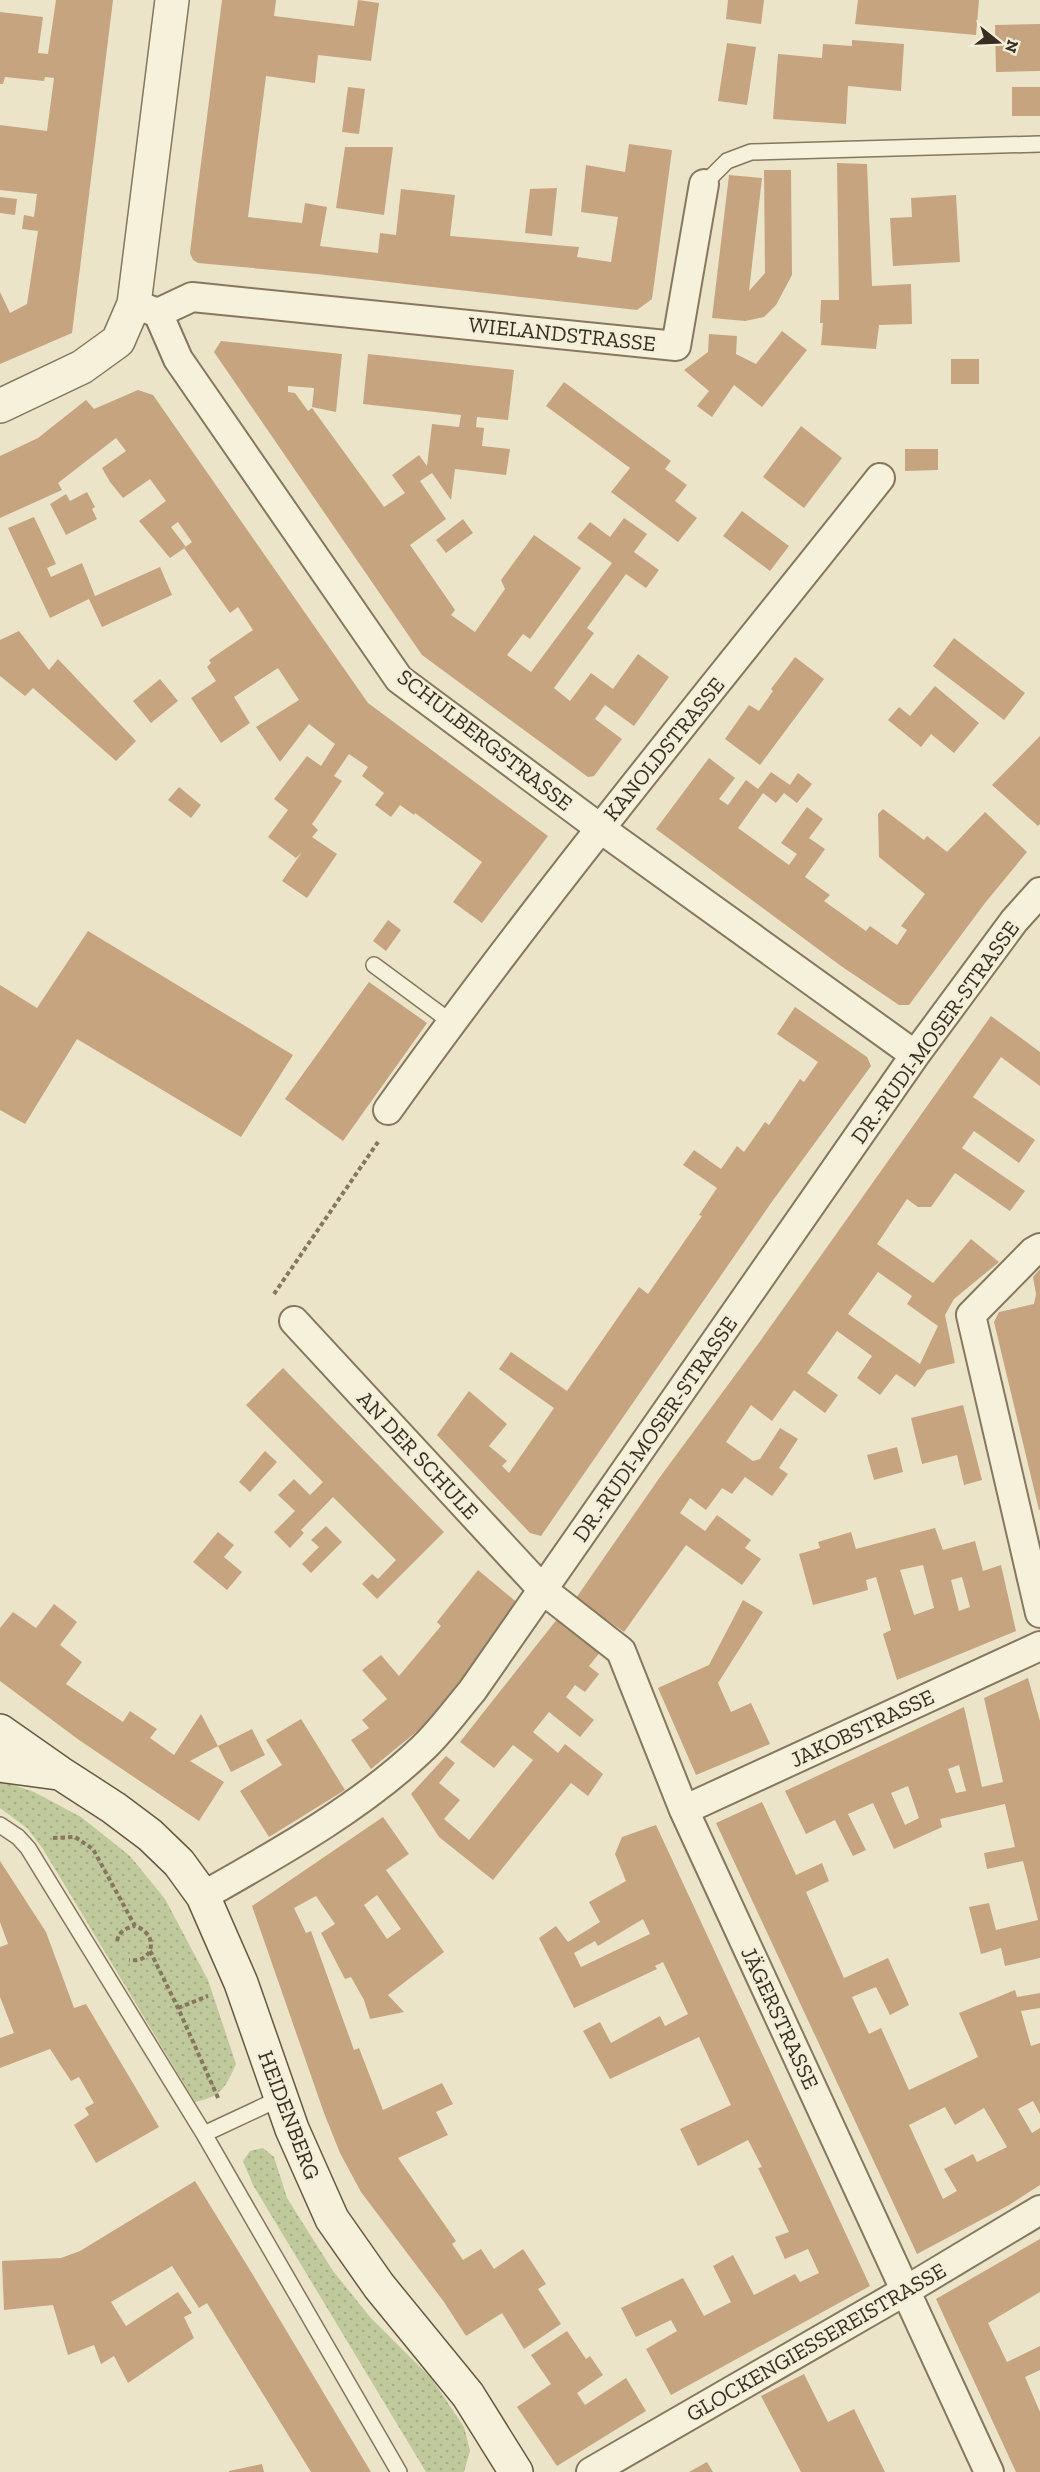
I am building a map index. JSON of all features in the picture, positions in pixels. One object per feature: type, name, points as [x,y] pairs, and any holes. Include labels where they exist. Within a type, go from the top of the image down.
[{"type":"main road","points":[[0,406],[82,368],[118,341],[146,309],[172,0]]},
{"type":"main road","name":"HEIDENBERG","points":[[0,1731],[150,1835],[179,1863],[203,1896],[241,1983],[281,2098],[313,2179],[332,2219],[379,2286],[468,2395],[516,2472]]},
{"type":"main road","name":"HEIDENBERG","points":[[0,1765],[60,1773]]},
{"type":"street","name":"WIELANDSTRASSE","points":[[146,309],[192,297],[676,346],[704,183]]},
{"type":"street","name":"SCHULBERGSTRASSE","points":[[146,309],[178,359],[399,679],[601,829],[915,1055]]},
{"type":"street","name":"KANOLDSTRASSE","points":[[388,1110],[451,1022],[601,829],[880,478]]},
{"type":"street","name":"DR.-RUDI-MOSER-STRASSE","points":[[203,1896],[255,1867],[374,1790],[425,1746],[472,1691],[915,1055],[1014,921],[1040,892]]},
{"type":"street","points":[[1040,1248],[1033,1252],[971,1315],[1040,1613]]},
{"type":"street","name":"AN DER SCHULE","points":[[294,1321],[543,1590]]},
{"type":"street","name":"JÄGERSTRASSE","points":[[543,1590],[621,1651],[684,1810],[989,2472]]},
{"type":"street","name":"JAKOBSTRASSE","points":[[684,1810],[1040,1646]]},
{"type":"street","name":"GLOCKENGIESSEREISTRASSE","points":[[591,2472],[905,2291],[1040,2210]]},
{"type":"lane","name":"WIELANDSTRASSE","points":[[704,183],[727,161],[751,152],[1040,144]]},
{"type":"lane","points":[[374,965],[451,1022]]},
{"type":"lane","points":[[0,1825],[18,1837],[28,1848],[204,2134],[399,2472]]},
{"type":"lane","points":[[204,2134],[281,2098]]},
{"type":"path","points":[[270,1299],[382,1135],[388,1110]]},
{"type":"path","points":[[28,1848],[59,1836],[75,1837],[93,1849],[135,1926]]},
{"type":"path","points":[[116,1946],[118,1936],[125,1928],[135,1926],[143,1928],[149,1934],[150,1951],[229,2122]]},
{"type":"path","points":[[127,1960],[136,1961],[144,1958],[150,1951]]},
{"type":"green space","points":[[0,1780],[34,1792],[81,1817],[130,1856],[165,1899],[208,1980],[236,2064],[222,2090],[217,2094],[195,2102],[43,1849],[27,1828],[0,1808]]},
{"type":"green space","points":[[263,2148],[274,2157],[287,2198],[333,2271],[370,2317],[431,2378],[464,2427],[470,2451],[464,2472],[426,2472],[253,2185],[243,2161],[250,2151]]},
{"type":"building","points":[[56,0],[113,0],[72,333],[0,364],[0,292],[10,313],[27,304],[38,231],[22,229],[24,215],[34,217],[37,194],[0,190],[0,125],[47,131],[54,78],[45,77],[44,81],[5,77],[3,84],[0,84],[0,12],[43,17],[38,53],[48,54]]},
{"type":"building","points":[[222,0],[276,0],[274,16],[354,26],[358,0],[379,3],[371,61],[318,55],[315,83],[266,76],[248,217],[302,223],[305,203],[327,207],[320,246],[378,253],[380,233],[396,235],[401,189],[455,195],[450,236],[579,247],[577,257],[611,262],[618,217],[581,212],[586,165],[625,172],[629,144],[672,150],[652,299],[637,310],[198,263],[193,260],[190,253]]},
{"type":"building","points":[[728,0],[764,0],[761,24],[726,19]]},
{"type":"building","points":[[858,0],[979,0],[976,35],[855,24]]},
{"type":"building","points":[[1040,24],[1040,71],[996,72],[995,25]]},
{"type":"building","points":[[852,40],[904,44],[901,91],[848,86],[846,124],[773,119],[778,54],[822,58],[823,44],[852,46]]},
{"type":"building","points":[[727,43],[756,47],[747,105],[718,101]]},
{"type":"building","points":[[348,87],[365,89],[359,134],[342,132]]},
{"type":"building","points":[[1012,87],[1040,87],[1040,116],[1012,116]]},
{"type":"building","points":[[345,147],[393,147],[384,215],[336,208]]},
{"type":"building","points":[[837,163],[867,164],[872,286],[911,284],[912,324],[879,325],[876,349],[821,345],[823,323],[820,323],[821,300],[839,300]]},
{"type":"building","points":[[764,170],[791,170],[792,275],[776,305],[764,317],[745,321],[712,318],[729,175],[762,178],[749,291],[765,273]]},
{"type":"building","points":[[557,188],[552,236],[525,233],[530,189]]},
{"type":"building","points":[[956,195],[960,262],[893,266],[890,218],[912,217],[911,198]]},
{"type":"building","points":[[0,197],[17,199],[15,215],[0,213]]},
{"type":"building","points":[[782,331],[807,350],[762,407],[734,385],[712,417],[697,406],[709,391],[684,370],[708,352],[709,334],[737,336],[736,354],[756,364]]},
{"type":"building","points":[[221,341],[342,354],[336,412],[312,407],[314,388],[288,386],[288,392],[295,393],[308,411],[312,408],[384,507],[405,493],[392,475],[419,455],[427,466],[432,424],[459,427],[461,415],[363,404],[368,354],[514,370],[508,420],[477,417],[476,427],[484,428],[482,446],[510,449],[506,475],[455,469],[451,500],[432,473],[420,481],[446,519],[410,545],[455,610],[451,615],[475,632],[505,589],[501,580],[534,535],[581,568],[530,639],[523,634],[507,655],[531,672],[612,563],[577,538],[590,522],[610,537],[624,518],[647,534],[634,552],[659,570],[646,588],[626,574],[587,628],[594,633],[554,688],[570,701],[591,673],[613,689],[638,654],[669,677],[634,726],[605,705],[595,719],[622,739],[594,776],[588,777],[422,655],[214,352]]},
{"type":"building","points":[[951,359],[979,359],[979,384],[951,384]]},
{"type":"building","points":[[564,382],[671,461],[665,469],[687,485],[675,501],[697,518],[678,542],[611,492],[630,468],[546,406]]},
{"type":"building","points":[[138,390],[153,395],[368,703],[548,836],[482,923],[453,902],[482,862],[415,813],[414,815],[400,805],[391,817],[375,805],[384,793],[362,776],[368,767],[349,754],[334,776],[342,781],[312,824],[318,830],[312,837],[337,854],[307,898],[282,881],[302,852],[296,858],[268,837],[288,810],[274,799],[307,756],[321,766],[335,744],[309,724],[280,762],[256,727],[299,700],[278,668],[234,697],[250,723],[221,743],[191,698],[216,681],[207,667],[211,663],[209,660],[253,630],[238,607],[230,613],[184,548],[170,558],[139,521],[166,501],[150,479],[123,498],[110,482],[102,468],[126,451],[116,438],[58,483],[62,490],[0,518],[0,456],[38,438],[86,400],[94,409]],"holes":[[[178,522],[192,542],[186,547],[171,527]]]},
{"type":"building","points":[[801,426],[842,458],[804,508],[763,477]]},
{"type":"building","points":[[905,449],[938,449],[938,470],[905,471]]},
{"type":"building","points":[[87,492],[95,507],[92,509],[97,519],[66,535],[50,504],[66,494],[70,501]]},
{"type":"building","points":[[742,511],[789,546],[770,571],[723,536]]},
{"type":"building","points":[[34,517],[56,564],[47,568],[51,577],[82,563],[95,596],[160,567],[172,595],[102,627],[89,599],[50,618],[8,528]]},
{"type":"building","points":[[463,519],[473,533],[446,553],[436,540]]},
{"type":"building","points":[[19,631],[49,670],[58,659],[136,741],[116,761],[33,688],[25,696],[0,676],[0,640]]},
{"type":"building","points":[[954,638],[1025,693],[1004,720],[933,666]]},
{"type":"building","points":[[795,657],[824,679],[760,765],[725,739],[749,705],[759,711],[773,691],[771,689]]},
{"type":"building","points":[[160,679],[178,701],[151,723],[133,701]]},
{"type":"building","points":[[935,686],[979,723],[954,753],[931,734],[921,747],[888,720],[899,707],[910,716]]},
{"type":"building","points":[[1040,736],[1040,824],[1038,826],[992,785]]},
{"type":"building","points":[[709,758],[735,778],[719,799],[728,805],[746,780],[758,789],[771,772],[790,785],[798,773],[812,784],[797,803],[784,793],[776,803],[763,793],[738,828],[789,865],[797,854],[781,843],[807,807],[823,819],[809,838],[825,849],[805,877],[830,895],[824,901],[866,931],[870,926],[897,945],[907,930],[901,926],[925,894],[879,857],[878,814],[883,809],[924,840],[927,836],[947,852],[985,812],[1027,852],[985,903],[909,1005],[899,1005],[841,966],[656,829]]},
{"type":"building","points":[[179,787],[201,805],[191,818],[168,800]]},
{"type":"building","points":[[388,920],[401,930],[386,951],[373,941]]},
{"type":"building","points":[[88,931],[293,1055],[241,1137],[77,1039],[25,1124],[0,1110],[0,985],[37,1008]]},
{"type":"building","points":[[369,982],[427,1023],[343,1141],[285,1099]]},
{"type":"building","points":[[795,1007],[867,1057],[871,1066],[771,1203],[541,1536],[530,1533],[437,1435],[469,1391],[507,1424],[489,1446],[507,1461],[502,1466],[509,1473],[554,1408],[499,1369],[511,1352],[567,1391],[639,1287],[648,1294],[702,1216],[699,1215],[717,1188],[683,1165],[694,1150],[721,1169],[737,1146],[744,1152],[765,1122],[769,1125],[800,1079],[804,1082],[818,1062],[777,1034]]},
{"type":"building","points":[[991,1016],[1040,1052],[1040,1086],[1001,1057],[973,1097],[1035,1140],[1019,1163],[974,1131],[962,1148],[1025,1191],[1010,1211],[955,1173],[931,1207],[918,1207],[907,1199],[877,1244],[933,1283],[971,1239],[999,1262],[954,1299],[945,1315],[955,1363],[927,1370],[915,1387],[896,1374],[880,1395],[857,1378],[872,1356],[837,1331],[807,1373],[838,1395],[825,1413],[794,1390],[772,1421],[751,1405],[726,1442],[753,1461],[760,1459],[780,1428],[798,1439],[779,1468],[788,1474],[772,1496],[745,1477],[732,1494],[722,1488],[706,1510],[690,1498],[680,1513],[705,1531],[717,1515],[751,1540],[745,1548],[761,1559],[742,1585],[686,1545],[624,1632],[576,1598],[660,1477],[761,1340]],"holes":[[[878,1272],[912,1296],[907,1304],[938,1326],[920,1364],[848,1314]]]},
{"type":"building","points":[[1040,1269],[1039,1510],[994,1322],[999,1312],[1034,1304],[1036,1294],[1033,1277]]},
{"type":"building","points":[[283,1368],[444,1532],[377,1599],[362,1584],[372,1574],[378,1579],[396,1560],[333,1497],[301,1530],[304,1533],[290,1548],[274,1532],[295,1511],[278,1495],[294,1479],[310,1495],[323,1482],[246,1405]]},
{"type":"building","points":[[963,1405],[982,1480],[964,1485],[957,1455],[922,1464],[911,1418]]},
{"type":"building","points":[[897,1447],[903,1472],[874,1480],[867,1455]]},
{"type":"building","points":[[265,1451],[277,1462],[250,1492],[239,1482]]},
{"type":"building","points":[[326,1526],[342,1542],[311,1573],[302,1564],[319,1547],[311,1540]]},
{"type":"building","points":[[935,1528],[943,1550],[975,1541],[983,1571],[1001,1565],[1016,1631],[897,1680],[883,1634],[891,1630],[876,1577],[866,1580],[868,1590],[813,1605],[799,1554],[820,1548],[818,1542],[851,1532],[856,1549]],"holes":[[[923,1565],[934,1608],[914,1615],[900,1570]],[[962,1577],[970,1607],[959,1611],[951,1580]]]},
{"type":"building","points":[[218,1532],[234,1545],[224,1557],[242,1572],[227,1590],[193,1562]]},
{"type":"building","points":[[478,1570],[520,1605],[436,1711],[438,1714],[371,1769],[351,1740],[369,1728],[362,1720],[387,1699],[362,1670],[381,1655],[399,1676],[441,1626],[437,1622]]},
{"type":"building","points":[[743,1600],[763,1612],[718,1683],[731,1712],[751,1703],[770,1744],[696,1775],[658,1688],[709,1665]]},
{"type":"building","points":[[54,1604],[77,1622],[60,1645],[82,1662],[66,1684],[123,1722],[130,1711],[157,1729],[150,1738],[174,1755],[201,1714],[218,1746],[190,1761],[224,1782],[199,1821],[79,1740],[0,1681],[0,1628],[13,1612],[36,1628]]},
{"type":"building","points":[[558,1618],[601,1651],[589,1666],[599,1674],[585,1692],[575,1685],[566,1697],[594,1720],[580,1737],[549,1712],[533,1732],[558,1753],[565,1744],[603,1774],[588,1796],[571,1783],[493,1880],[439,1837],[411,1794],[446,1756],[455,1763],[439,1783],[460,1800],[444,1819],[469,1840],[533,1760],[513,1745],[494,1768],[460,1742]]},
{"type":"building","points":[[1028,1678],[1040,1721],[1040,1958],[1005,1966],[1001,1948],[981,1954],[969,1907],[989,1903],[996,1930],[1038,1920],[1023,1861],[987,1869],[984,1853],[1015,1847],[1005,1804],[940,1819],[942,1827],[894,1849],[873,1803],[848,1814],[866,1850],[853,1856],[835,1820],[806,1834],[785,1791],[964,1707],[982,1787],[1003,1782],[984,1698]],"holes":[[[959,1765],[966,1791],[956,1793],[948,1769]],[[908,1786],[919,1818],[905,1825],[891,1793]]]},
{"type":"building","points":[[301,1719],[345,1790],[269,1837],[240,1791],[282,1765],[266,1740]]},
{"type":"building","points":[[252,1729],[265,1755],[231,1772],[218,1746]]},
{"type":"building","points":[[762,1802],[796,1875],[822,1863],[829,1881],[806,1892],[844,1978],[888,1958],[909,2005],[890,2015],[876,1987],[852,1997],[869,2034],[881,2028],[909,2090],[978,2057],[959,2013],[1015,1990],[1017,1997],[1040,1993],[1040,2008],[1021,2011],[1031,2046],[1040,2043],[1040,2114],[1033,2101],[1018,2109],[1032,2133],[1040,2128],[1040,2185],[1009,2205],[917,2254],[716,1823]],"holes":[[[945,2107],[955,2125],[984,2108],[1007,2147],[977,2162],[973,2154],[944,2169],[957,2191],[943,2199],[909,2125]]]},
{"type":"building","points":[[383,1817],[409,1854],[386,1870],[444,1952],[388,1995],[404,2012],[370,2019],[364,2000],[351,1977],[345,1979],[321,1933],[335,1924],[316,1896],[294,1908],[306,1933],[311,1931],[354,2050],[359,2048],[383,2110],[442,2083],[453,2104],[436,2112],[448,2135],[398,2158],[456,2241],[452,2244],[463,2260],[481,2249],[494,2269],[523,2249],[546,2284],[538,2289],[561,2324],[524,2349],[502,2313],[466,2336],[444,2302],[361,2192],[340,2153],[324,2113],[252,1906]],"holes":[[[377,1895],[401,1929],[387,1939],[364,1905]]]},
{"type":"building","points":[[656,1825],[870,2286],[671,2395],[646,2349],[677,2331],[671,2320],[636,2337],[621,2308],[683,2278],[704,2316],[731,2302],[713,2266],[733,2255],[754,2295],[795,2274],[800,2282],[819,2273],[808,2249],[785,2259],[775,2237],[789,2232],[758,2168],[762,2167],[748,2140],[698,2166],[680,2129],[731,2105],[699,2037],[610,2079],[583,2031],[600,2022],[611,2043],[660,2016],[665,2026],[688,2014],[663,1962],[655,1966],[657,1969],[574,2008],[539,1938],[556,1926],[568,1942],[600,1922],[589,1902],[626,1881],[615,1854],[622,1837]],"holes":[[[643,1919],[650,1934],[581,1967],[574,1953],[595,1941],[598,1946]]]},
{"type":"building","points":[[0,1861],[46,1932],[74,2008],[86,2004],[159,2127],[96,2163],[74,2125],[89,2115],[85,2108],[94,2103],[79,2077],[71,2081],[50,2049],[0,2068],[0,2038],[14,2033],[0,1997],[0,1947],[8,1944],[0,1922]]},
{"type":"building","points":[[195,2181],[371,2472],[311,2472],[207,2303],[199,2308],[172,2266],[111,2302],[126,2326],[178,2292],[192,2313],[184,2317],[194,2338],[128,2383],[114,2356],[101,2364],[94,2345],[68,2355],[53,2305],[4,2310],[2,2261],[61,2258],[80,2251]]},
{"type":"building","points":[[1040,2239],[1040,2292],[988,2323],[1007,2362],[1040,2346],[1040,2370],[1025,2377],[1040,2412],[1040,2472],[1016,2472],[936,2299]]},
{"type":"building","points":[[567,2331],[586,2359],[590,2356],[603,2375],[577,2393],[585,2405],[626,2378],[646,2411],[557,2466],[517,2407],[551,2384],[531,2355]]},
{"type":"building","points":[[804,2374],[828,2422],[854,2409],[885,2472],[801,2472],[761,2396]]},
{"type":"building","points":[[707,2462],[713,2472],[689,2472]]},
{"type":"building","points":[[262,2464],[264,2472],[229,2472],[229,2471]]}]
